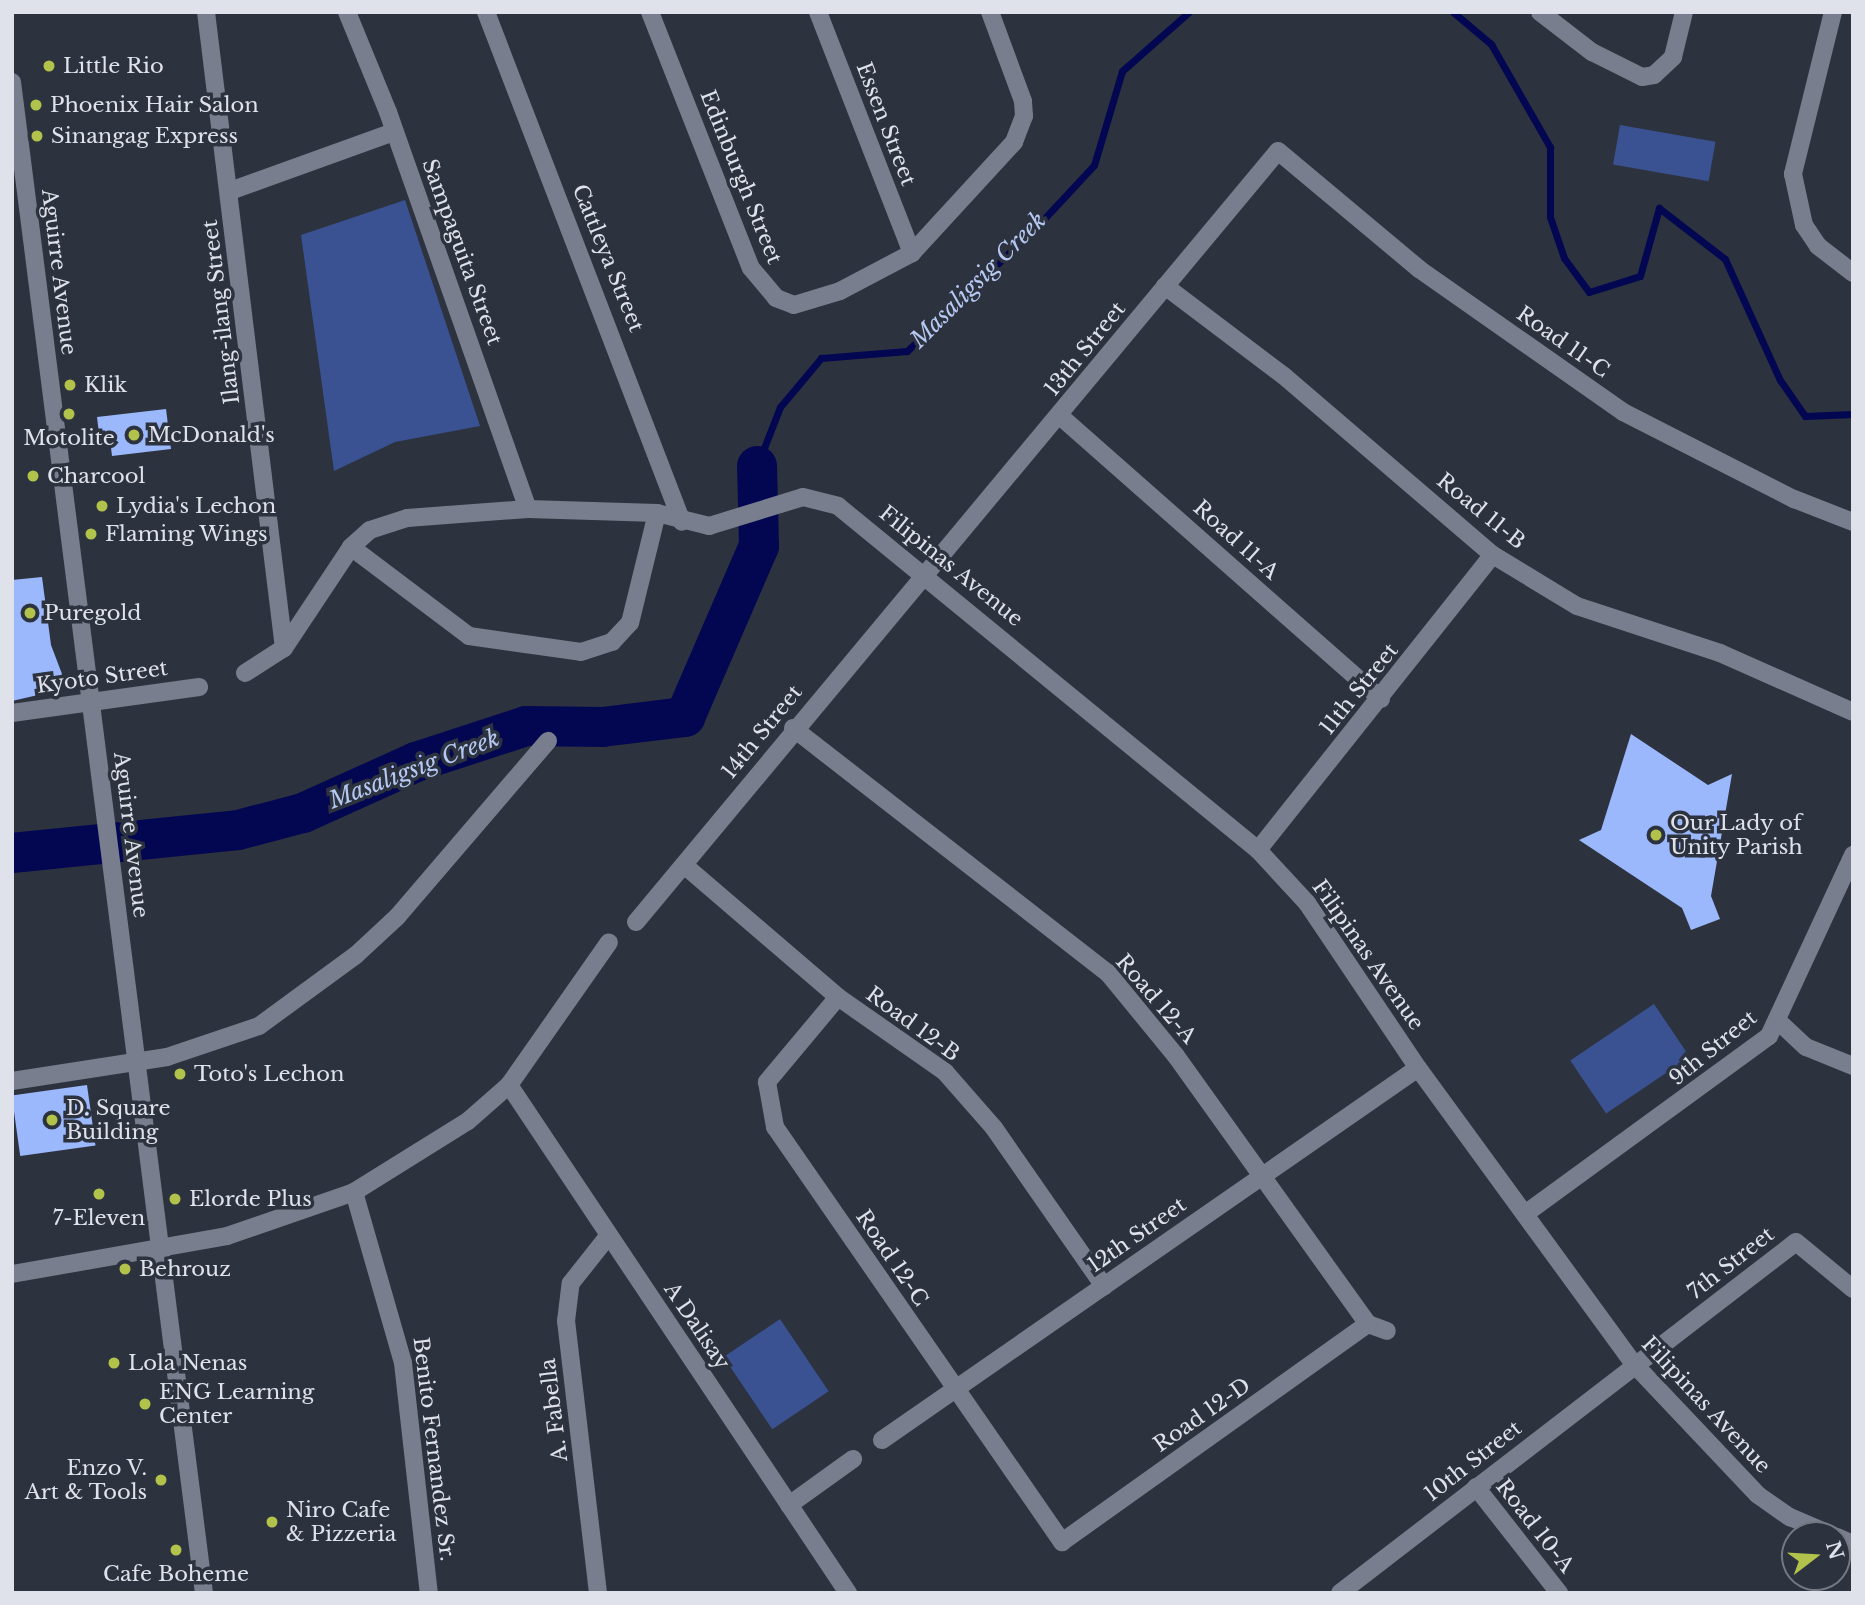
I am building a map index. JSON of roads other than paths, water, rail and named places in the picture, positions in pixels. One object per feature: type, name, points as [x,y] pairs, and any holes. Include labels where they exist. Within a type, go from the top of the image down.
[{"type":"street","name":"Ilang-ilang Street","points":[[206,12],[284,648]]},
{"type":"street","name":"Sampaguita Street","points":[[346,12],[394,132],[528,509]]},
{"type":"street","name":"Cattleya Street","points":[[486,12],[682,522]]},
{"type":"street","name":"Edinburgh Street","points":[[650,12],[751,268],[776,298],[794,304],[816,300],[912,253],[960,206],[1020,132],[1019,84],[990,12]]},
{"type":"street","name":"Essen Street","points":[[818,12],[912,253]]},
{"type":"street","points":[[1540,12],[1592,51],[1642,77],[1654,75],[1673,57],[1684,12]]},
{"type":"street","points":[[1833,12],[1793,174],[1804,225],[1818,246],[1853,273]]},
{"type":"street","name":"Aguirre Avenue","points":[[12,82],[204,1593]]},
{"type":"street","points":[[230,191],[394,132]]},
{"type":"street","name":"13th Street","points":[[925,573],[1060,416],[1164,286],[1278,152]]},
{"type":"street","name":"Road 11-C","points":[[1278,152],[1419,269],[1623,412],[1794,499],[1853,522]]},
{"type":"street","name":"Road 11-B","points":[[1164,286],[1284,376],[1493,555],[1577,606],[1720,653],[1853,712]]},
{"type":"street","name":"Road 11-A","points":[[1060,416],[1381,699]]},
{"type":"street","name":"Filipinas Avenue","points":[[351,547],[370,530],[407,518],[528,509],[657,513],[682,522],[725,525],[774,503],[803,497],[838,506],[925,573],[1258,850],[1307,902],[1418,1068],[1634,1364],[1758,1495],[1799,1521]]},
{"type":"street","points":[[245,673],[284,648],[351,547],[469,636],[581,652],[612,642],[630,623],[657,513]]},
{"type":"street","name":"11th Street","points":[[1258,850],[1381,699],[1493,555]]},
{"type":"street","name":"14th Street","points":[[636,922],[793,728],[925,573]]},
{"type":"street","name":"Kyoto Street","points":[[12,713],[199,687]]},
{"type":"street","name":"Road 12-A","points":[[793,728],[1108,973],[1263,1176],[1368,1325]]},
{"type":"street","points":[[12,1081],[137,1062],[197,1049],[259,1026],[356,955],[397,918],[548,741]]},
{"type":"street","name":"9th Street","points":[[1525,1214],[1742,1059],[1779,1023],[1853,855]]},
{"type":"street","name":"Road 12-B","points":[[684,865],[838,997],[945,1072],[995,1128],[1104,1286]]},
{"type":"street","points":[[12,1274],[162,1250],[278,1221],[354,1192],[468,1121],[509,1085],[609,943]]},
{"type":"street","name":"Road 12-C","points":[[838,997],[767,1082],[775,1127],[1062,1542]]},
{"type":"street","points":[[1779,1023],[1806,1046],[1853,1066]]},
{"type":"street","name":"12th Street","points":[[882,1440],[1418,1068]]},
{"type":"street","name":"A Dalisay","points":[[509,1085],[848,1593]]},
{"type":"street","name":"Benito Fernandez Sr.","points":[[354,1192],[403,1363],[429,1593]]},
{"type":"street","name":"A. Fabella","points":[[598,1593],[566,1321],[571,1283],[609,1235]]},
{"type":"street","name":"7th Street","points":[[1634,1364],[1796,1242],[1853,1289]]},
{"type":"street","points":[[1368,1325],[1387,1331]]},
{"type":"street","name":"Road 12-D","points":[[1062,1542],[1368,1325]]},
{"type":"street","name":"10th Street","points":[[1340,1593],[1634,1364]]},
{"type":"street","points":[[789,1505],[853,1459]]},
{"type":"street","name":"Road 10-A","points":[[1476,1488],[1559,1593]]},
{"type":"waterway","name":"Masaligsig Creek","points":[[757,466],[780,407],[821,358],[907,351],[1042,221],[1094,165],[1122,71],[1189,12]]},
{"type":"waterway","name":"Masaligsig Creek","points":[[1453,12],[1491,44],[1550,147],[1550,217],[1564,258],[1589,292],[1640,276],[1659,208],[1725,259],[1780,380],[1805,416],[1853,414]]},
{"type":"waterway","name":"Masaligsig Creek","points":[[12,853],[238,830],[303,813],[416,762],[526,726],[602,727],[685,717],[759,546],[757,466]]},
{"type":"place","name":"Little Rio","points":[[49,66]]},
{"type":"place","name":"Phoenix Hair Salon","points":[[36,105]]},
{"type":"place","name":"Sinangag Express","points":[[37,136]]},
{"type":"place","name":"Klik","points":[[70,385]]},
{"type":"place","name":"Motolite","points":[[69,414]]},
{"type":"place","name":"McDonald's","points":[[134,435]]},
{"type":"place","name":"Charcool","points":[[33,476]]},
{"type":"place","name":"Lydia's Lechon","points":[[102,506]]},
{"type":"place","name":"Flaming Wings","points":[[91,534]]},
{"type":"place","name":"Puregold","points":[[30,613]]},
{"type":"place","name":"Our Lady of Unity Parish","points":[[1656,835]]},
{"type":"place","name":"Toto's Lechon","points":[[180,1074]]},
{"type":"place","name":"D. Square Building","points":[[52,1120]]},
{"type":"place","name":"7-Eleven","points":[[99,1194]]},
{"type":"place","name":"Elorde Plus","points":[[175,1199]]},
{"type":"place","name":"Behrouz","points":[[125,1269]]},
{"type":"place","name":"Lola Nenas","points":[[114,1363]]},
{"type":"place","name":"ENG Learning Center","points":[[145,1404]]},
{"type":"place","name":"Enzo V. Art & Tools","points":[[161,1480]]},
{"type":"place","name":"Niro Cafe & Pizzeria","points":[[272,1522]]},
{"type":"place","name":"Cafe Boheme","points":[[176,1550]]}]
